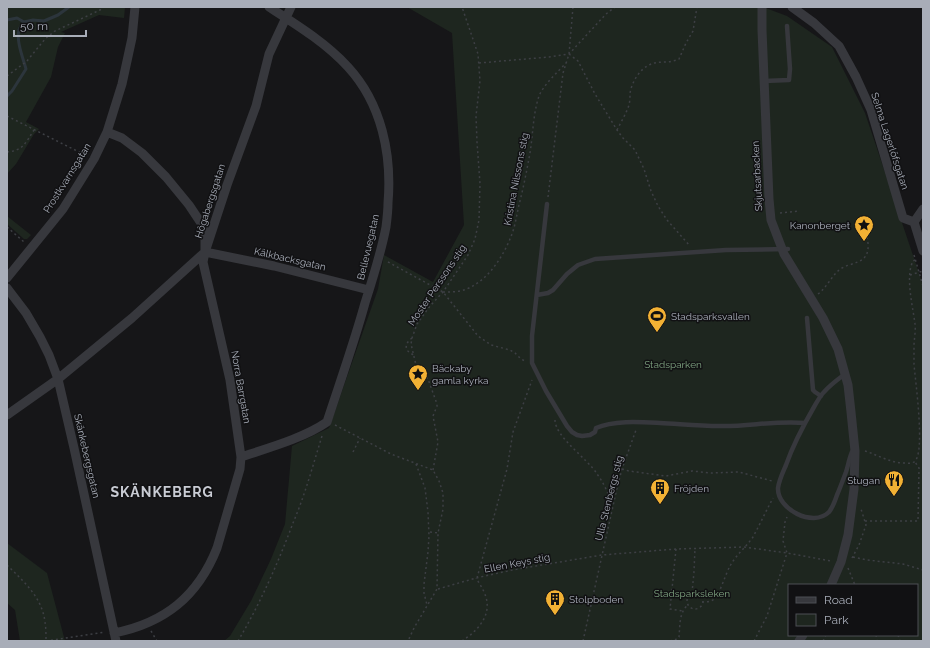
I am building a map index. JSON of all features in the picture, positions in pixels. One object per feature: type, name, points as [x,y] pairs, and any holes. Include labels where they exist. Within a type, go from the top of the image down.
[{"type":"street","name":"Prostkvarnsgatan","points":[[7,278],[63,209],[94,159],[107,132],[122,84],[132,38],[135,7]]},
{"type":"street","name":"Bellevuegatan","points":[[269,7],[334,53],[349,68],[362,85],[372,102],[386,145],[389,173],[386,226],[370,290],[327,422]]},
{"type":"street","name":"Högabergsgatan","points":[[7,415],[58,379],[132,318],[205,252],[227,185],[256,106],[268,54],[291,7]]},
{"type":"street","name":"Skjutsarbacken","points":[[762,7],[768,199],[771,220],[797,276],[819,311],[838,349],[848,385],[855,449]]},
{"type":"street","name":"Selma Lagerlöfsgatan","points":[[792,7],[814,23],[839,46],[856,77],[871,110],[903,218],[914,222]]},
{"type":"street","name":"Norra Barrgatan","points":[[107,132],[122,138],[142,153],[166,177],[203,226],[205,234],[204,262],[230,380],[241,457],[240,469],[217,548],[201,581],[184,600],[170,611],[159,618],[115,637]]},
{"type":"street","points":[[923,209],[914,222],[923,251]]},
{"type":"street","name":"Kälkbacksgatan","points":[[205,252],[274,266],[370,290]]},
{"type":"street","name":"Skänkebergsgatan","points":[[7,288],[26,313],[40,337],[58,379],[115,637]]},
{"type":"street","points":[[241,457],[297,437],[318,428],[327,422]]},
{"type":"street","points":[[831,584],[841,562],[848,535],[854,489],[855,449]]},
{"type":"lane","points":[[764,81],[789,80],[790,69],[787,26]]},
{"type":"lane","points":[[547,204],[532,336],[532,363],[546,392],[572,432],[582,436],[590,435],[596,432],[596,428],[601,426],[624,422],[720,426],[796,422],[805,423]]},
{"type":"lane","points":[[536,295],[548,293],[553,290],[567,274],[578,265],[595,259],[726,250],[785,249]]},
{"type":"lane","points":[[807,318],[813,390],[821,396]]},
{"type":"lane","points":[[779,494],[778,489],[782,474],[805,423],[821,396],[832,384],[845,374]]},
{"type":"lane","name":"Skjutsarbacken","points":[[779,494],[791,510],[804,517],[816,518],[828,513],[834,502],[855,449]]},
{"type":"path","points":[[7,76],[27,61],[45,39],[55,32],[100,10],[102,7]]},
{"type":"path","name":"Moster Perssons stig","points":[[433,470],[438,442],[433,416],[438,406],[428,378],[416,365],[411,344],[412,338],[417,324],[468,255],[475,239],[479,220],[480,184],[476,116],[480,81],[479,63],[478,54],[462,7]]},
{"type":"path","points":[[547,204],[563,73],[569,54],[573,7]]},
{"type":"path","points":[[479,63],[569,54],[606,14],[615,7]]},
{"type":"path","points":[[617,130],[628,106],[632,83],[640,73],[647,66],[656,62],[674,61],[679,59],[693,31],[697,7]]},
{"type":"path","points":[[569,54],[578,61],[595,94],[617,130],[635,150],[658,206],[668,220],[697,253]]},
{"type":"path","name":"Kristina Nilssons stig","points":[[442,292],[463,290],[481,280],[493,269],[504,250],[512,233],[524,184],[539,96],[543,88],[566,63]]},
{"type":"path","points":[[7,116],[94,159]]},
{"type":"path","points":[[7,152],[20,149],[34,130]]},
{"type":"path","points":[[780,213],[800,211]]},
{"type":"path","points":[[7,227],[31,248]]},
{"type":"path","points":[[817,295],[840,269],[864,258],[868,242],[865,231],[862,229]]},
{"type":"path","points":[[379,257],[442,292],[478,336],[491,345],[510,350],[526,362],[532,363]]},
{"type":"path","points":[[915,260],[911,266],[910,275],[912,308],[915,326],[914,366],[920,435],[918,456],[915,462]]},
{"type":"path","points":[[910,275],[923,271]]},
{"type":"path","points":[[412,338],[408,341],[406,347],[410,354],[414,355]]},
{"type":"path","points":[[462,641],[480,626],[487,612],[487,599],[484,590],[476,578],[507,469],[512,432],[535,370]]},
{"type":"path","points":[[557,408],[555,423],[558,430],[578,454],[596,472],[613,504]]},
{"type":"path","points":[[238,641],[251,620],[294,522],[327,422],[391,454],[433,470],[439,481],[442,493],[443,509],[438,533],[437,589],[408,641]]},
{"type":"path","name":"Ulla Stenbergs stig","points":[[583,641],[613,504],[622,469],[639,422]]},
{"type":"path","points":[[353,452],[360,438]]},
{"type":"path","points":[[855,449],[897,463],[915,462]]},
{"type":"path","points":[[865,520],[918,521],[919,468],[915,462]]},
{"type":"path","points":[[415,463],[425,488],[429,532],[424,593],[428,605]]},
{"type":"path","points":[[622,469],[666,476],[692,471],[711,473],[739,472],[780,483]]},
{"type":"path","points":[[702,602],[715,599],[735,558],[752,538],[773,497],[779,494]]},
{"type":"path","points":[[754,641],[767,616],[787,553],[782,541],[786,522],[791,510]]},
{"type":"path","points":[[429,532],[438,533]]},
{"type":"path","name":"Ellen Keys stig","points":[[437,589],[512,570],[602,555],[676,549],[744,547],[841,562]]},
{"type":"path","points":[[692,593],[695,548]]},
{"type":"path","points":[[676,549],[670,609],[683,611]]},
{"type":"path","points":[[853,557],[903,564],[923,570]]},
{"type":"path","points":[[841,562],[847,566],[855,584]]},
{"type":"path","points":[[7,565],[27,585],[36,597],[45,621],[46,641],[101,632]]},
{"type":"path","points":[[694,592],[698,593],[701,596],[702,602],[699,607],[691,608],[688,605],[687,597],[694,592]]},
{"type":"path","points":[[670,641],[679,637],[682,613],[688,605]]},
{"type":"path","points":[[146,624],[157,641]]},
{"type":"green space","points":[[7,7],[125,7],[124,18],[99,15],[61,32],[65,33],[58,47],[51,77],[26,122],[39,129],[34,134],[16,164],[7,174]]},
{"type":"green space","name":"Stadsparken","points":[[407,7],[763,7],[787,16],[832,47],[865,113],[923,285],[923,641],[224,641],[230,636],[251,601],[271,559],[285,524],[292,446],[329,428],[378,289],[384,255],[433,282],[464,225],[452,33]]},
{"type":"green space","points":[[7,216],[31,235],[27,239],[24,239],[7,224]]},
{"type":"green space","points":[[7,543],[47,573],[65,641],[20,641],[15,610],[7,603]]},
{"type":"waterway","points":[[7,96],[12,91],[26,69],[18,39],[19,30],[24,22],[33,20],[44,21],[58,15],[69,7]]},
{"type":"waterway","points":[[7,20],[17,18],[24,22]]},
{"type":"place","name":"Kanonberget","points":[[864,242]]},
{"type":"place","name":"Stadsparksvallen","points":[[657,333]]},
{"type":"place","name":"Bäckaby gamla kyrka","points":[[418,391]]},
{"type":"place","name":"Stugan","points":[[894,497]]},
{"type":"place","name":"Fröjden","points":[[660,505]]},
{"type":"place","name":"Stolpboden","points":[[555,616]]},
{"type":"district","name":"SKÄNKEBERG","points":[[162,492]]},
{"type":"park label","name":"Stadsparksleken","points":[[692,593]]}]
